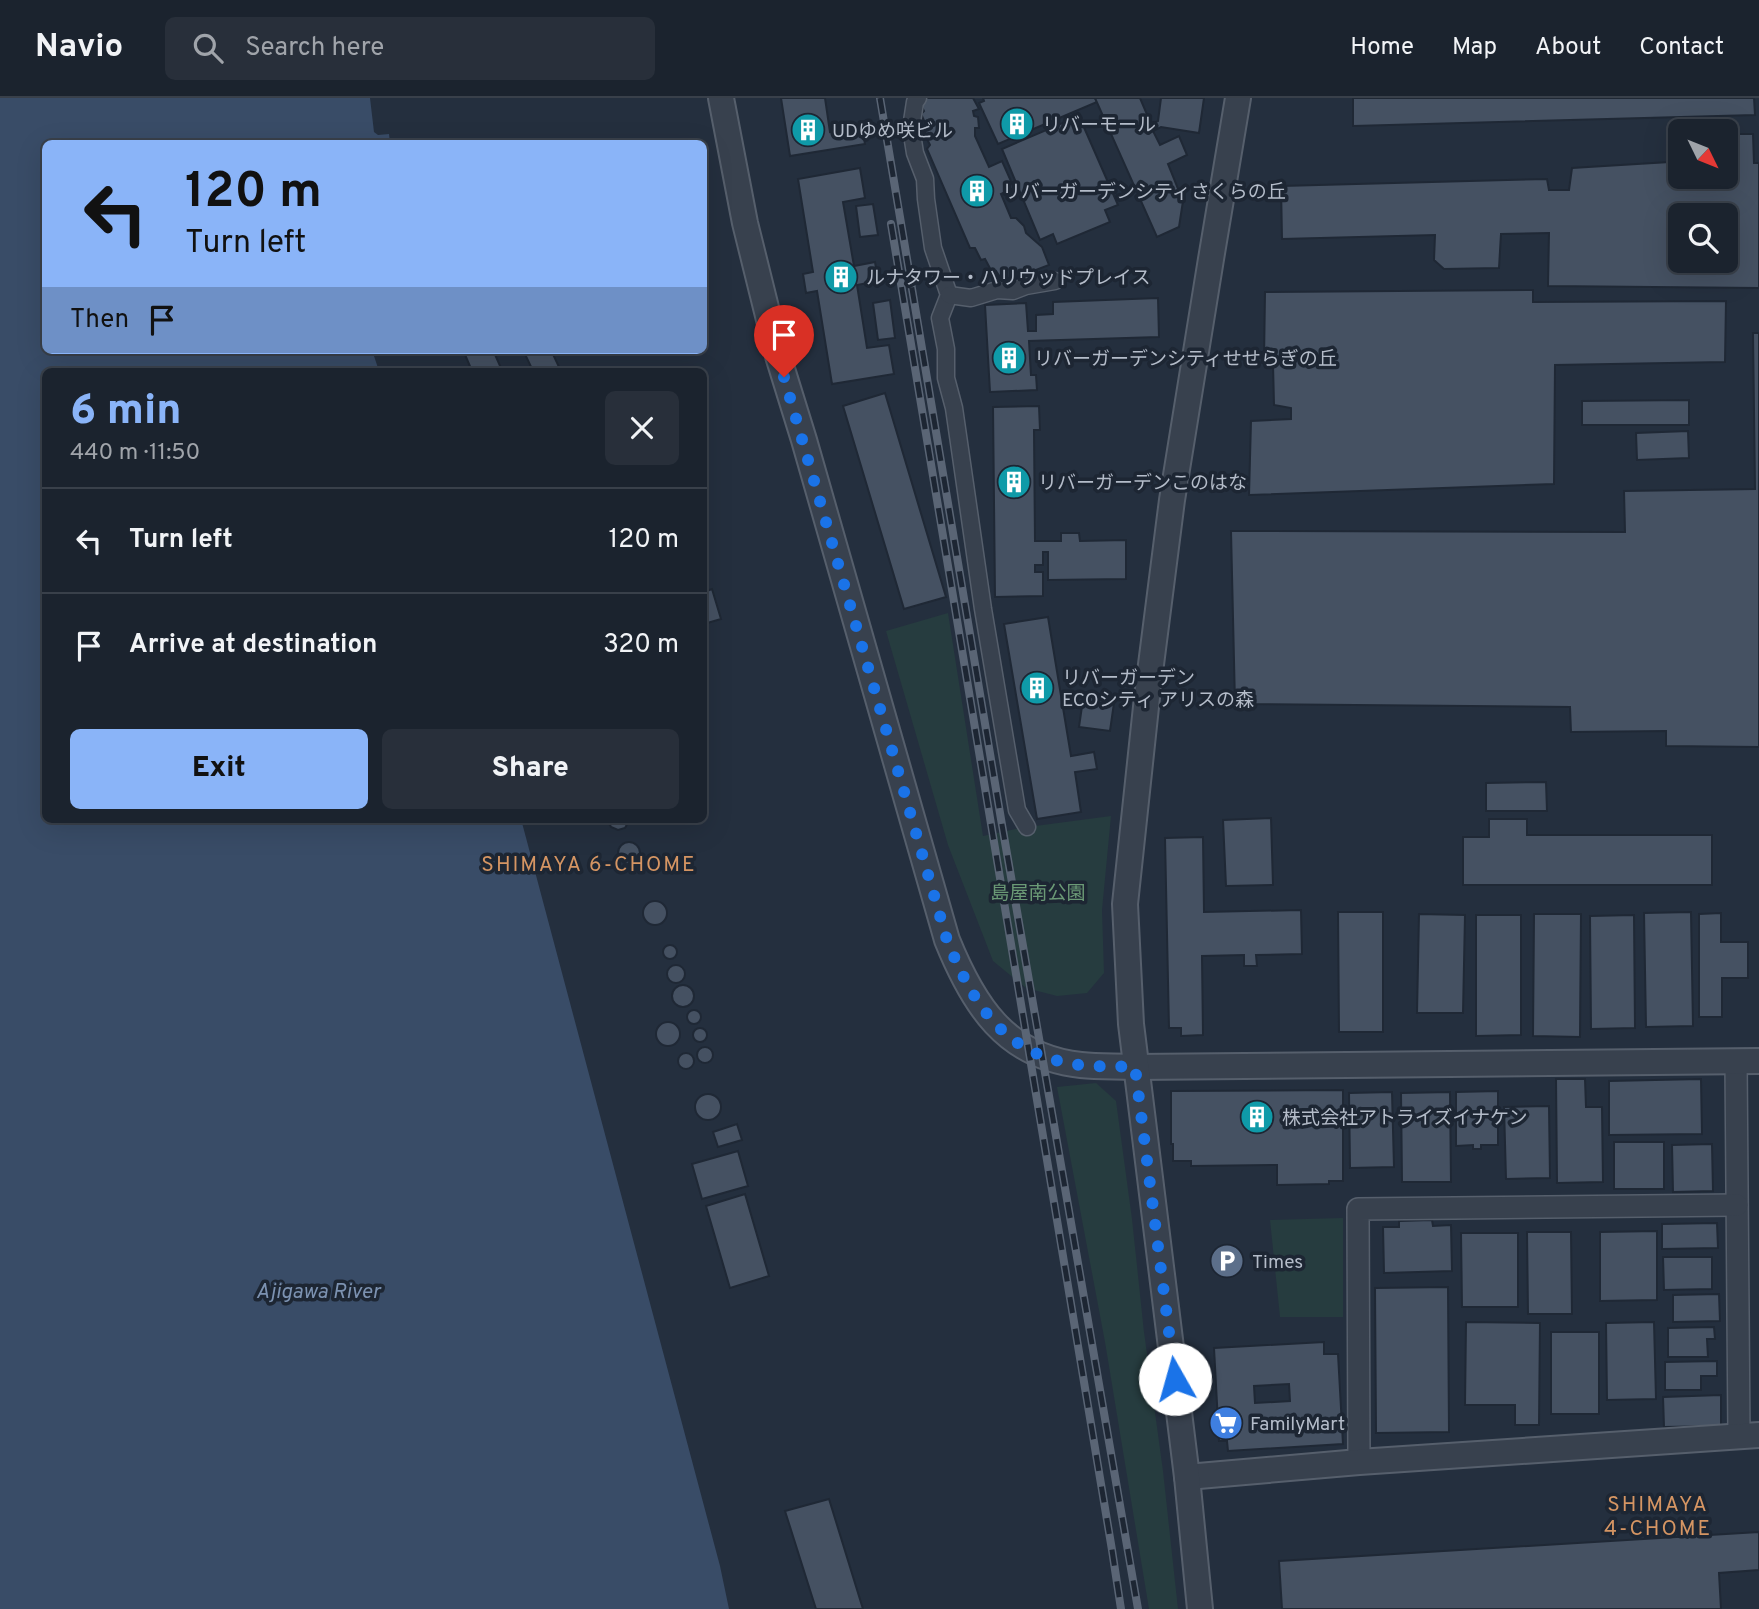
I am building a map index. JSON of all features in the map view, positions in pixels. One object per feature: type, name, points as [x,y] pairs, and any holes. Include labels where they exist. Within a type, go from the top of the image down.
[{"type":"street","points":[[721,98],[745,223],[778,356],[947,940],[974,996],[993,1023],[1023,1047],[1038,1055],[1080,1065],[1135,1067],[1748,1061],[1737,1205],[1749,1435],[1359,1462],[1187,1477]]},
{"type":"street","points":[[918,98],[911,128],[915,153],[925,179],[933,248],[949,295],[940,318],[946,349],[946,378],[954,408],[983,609],[1017,810],[1027,827]]},
{"type":"street","points":[[1200,1609],[1187,1477],[1135,1067],[1125,904],[1172,500],[1238,98]]},
{"type":"street","points":[[949,295],[971,298],[997,290],[1013,291],[1055,281]]},
{"type":"street","points":[[1359,1462],[1358,1209],[1737,1205]]},
{"type":"green space","name":"島屋南公園","points":[[948,613],[983,836],[1020,828],[1111,816],[1102,910],[1104,973],[1087,993],[1057,996],[1026,988],[993,961],[948,845],[886,631]]},
{"type":"green space","points":[[1096,1083],[1116,1101],[1178,1609],[1149,1609],[1105,1342],[1057,1087]]},
{"type":"green space","points":[[1343,1218],[1343,1317],[1280,1317],[1270,1220]]},
{"type":"water","name":"Ajigawa River","points":[[0,98],[370,98],[374,132],[378,135],[389,134],[390,140],[42,140],[42,354],[373,354],[378,368],[42,368],[42,823],[522,823],[720,1566],[729,1609],[0,1609]]},
{"type":"building","name":"UDゆめ咲ビル","points":[[781,98],[825,98],[830,132],[862,127],[865,144],[790,156]]},
{"type":"building","name":"リバーガーデンシティさくらの丘","points":[[973,98],[979,109],[973,111],[974,116],[978,117],[979,128],[975,128],[975,136],[989,167],[1002,161],[1014,188],[1001,194],[1011,218],[1016,218],[1024,226],[1026,233],[1042,247],[1049,265],[1010,280],[1000,277],[996,271],[992,272],[975,248],[970,248],[927,149],[930,145],[923,131],[927,127],[921,114],[924,111],[918,99]]},
{"type":"building","name":"リバーモール","points":[[983,98],[1095,98],[1097,102],[998,144],[979,103],[984,101]]},
{"type":"building","points":[[1095,98],[1140,98],[1151,124],[1158,121],[1161,98],[1204,98],[1199,133],[1161,127],[1153,131],[1160,145],[1179,136],[1187,155],[1168,164],[1183,201],[1179,227],[1157,237]]},
{"type":"building","points":[[1353,98],[1754,98],[1755,115],[1353,126]]},
{"type":"building","points":[[1079,116],[1118,205],[1105,210],[1110,222],[1057,244],[1053,234],[1040,240],[1002,149]]},
{"type":"building","points":[[1738,134],[1753,134],[1754,163],[1759,163],[1759,288],[1548,286],[1549,233],[1501,234],[1499,268],[1444,269],[1434,260],[1435,235],[1282,239],[1281,186],[1547,179],[1549,190],[1569,190],[1572,168],[1668,162],[1668,189],[1738,189]]},
{"type":"building","name":"ルナタワー・ハリウッドプレイス","points":[[860,168],[865,198],[843,202],[854,266],[875,262],[878,281],[857,285],[867,348],[889,345],[894,374],[832,384],[817,291],[806,293],[803,274],[813,272],[798,179]]},
{"type":"building","points":[[873,204],[878,235],[860,237],[856,206]]},
{"type":"building","points":[[1533,290],[1533,302],[1726,301],[1725,362],[1555,365],[1554,484],[1249,495],[1251,421],[1291,419],[1291,408],[1274,405],[1273,364],[1264,360],[1265,292]]},
{"type":"building","name":"リバーガーデンシティせせらぎの丘","points":[[1158,298],[1159,337],[1029,341],[1031,375],[1036,375],[1037,390],[990,392],[985,305],[1026,303],[1028,331],[1036,331],[1036,315],[1053,314],[1053,302]]},
{"type":"building","points":[[890,300],[895,338],[878,340],[873,303]]},
{"type":"building","points":[[1753,333],[1759,333],[1759,747],[1666,746],[1666,731],[1571,732],[1570,707],[1235,704],[1231,531],[1625,532],[1624,491],[1755,489]]},
{"type":"building","points":[[465,354],[495,354],[501,368],[471,368]]},
{"type":"building","points":[[525,354],[553,354],[560,368],[532,368]]},
{"type":"building","points":[[885,393],[946,597],[904,609],[843,406]]},
{"type":"building","points":[[1689,400],[1689,425],[1582,425],[1582,401]]},
{"type":"building","name":"リバーガーデンこのはな","points":[[1039,406],[1040,430],[1034,430],[1035,541],[1061,541],[1061,533],[1079,533],[1080,541],[1126,540],[1126,579],[1048,580],[1048,552],[1043,552],[1043,565],[1035,565],[1035,572],[1043,572],[1043,596],[995,597],[993,407]]},
{"type":"building","points":[[1688,431],[1689,458],[1637,460],[1636,433]]},
{"type":"building","points":[[712,589],[721,619],[707,623],[707,591]]},
{"type":"building","name":"リバーガーデン ECOシティ アリスの森","points":[[1048,617],[1071,756],[1094,752],[1097,769],[1075,772],[1081,812],[1037,819],[1004,624]]},
{"type":"building","points":[[1084,692],[1115,696],[1110,731],[1079,727]]},
{"type":"building","points":[[1546,782],[1547,811],[1486,811],[1486,783]]},
{"type":"building","points":[[1271,818],[1273,885],[1226,886],[1223,820]]},
{"type":"building","points":[[1489,819],[1527,819],[1527,835],[1712,835],[1712,885],[1463,885],[1463,837],[1489,837]]},
{"type":"building","points":[[609,823],[628,823],[625,828],[618,830]]},
{"type":"building","points":[[1203,837],[1204,912],[1301,910],[1302,954],[1256,955],[1257,966],[1244,966],[1244,955],[1202,956],[1203,1035],[1181,1036],[1181,1028],[1169,1028],[1165,838]]},
{"type":"building","points":[[629,842],[637,845],[640,853],[637,861],[629,864],[621,861],[618,853],[621,845]]},
{"type":"building","points":[[655,901],[663,905],[667,913],[663,921],[655,925],[647,921],[643,913],[647,905]]},
{"type":"building","points":[[1338,912],[1383,912],[1383,1032],[1339,1032]]},
{"type":"building","points":[[1691,912],[1693,1026],[1646,1027],[1644,913]]},
{"type":"building","points":[[1721,913],[1721,942],[1748,942],[1748,978],[1722,978],[1722,1017],[1699,1017],[1699,914]]},
{"type":"building","points":[[1419,914],[1465,915],[1463,1013],[1417,1013]]},
{"type":"building","points":[[1534,914],[1581,914],[1580,1037],[1533,1036]]},
{"type":"building","points":[[1476,915],[1521,915],[1521,1035],[1476,1036]]},
{"type":"building","points":[[1634,915],[1635,1028],[1591,1029],[1590,916]]},
{"type":"building","points":[[667,945],[673,945],[677,952],[673,959],[667,959],[663,955],[663,949]]},
{"type":"building","points":[[676,965],[682,968],[685,974],[682,980],[676,983],[670,980],[667,974],[670,968]]},
{"type":"building","points":[[679,985],[687,985],[694,992],[694,1000],[687,1007],[679,1007],[672,1000],[672,992]]},
{"type":"building","points":[[694,1010],[699,1012],[699,1022],[694,1024],[689,1022],[687,1017],[689,1012]]},
{"type":"building","points":[[668,1022],[677,1025],[680,1034],[677,1043],[668,1046],[659,1043],[656,1034],[659,1025]]},
{"type":"building","points":[[697,1028],[703,1028],[707,1035],[703,1042],[697,1042],[693,1038],[693,1032]]},
{"type":"building","points":[[705,1047],[711,1049],[711,1061],[705,1063],[699,1061],[697,1055],[699,1049]]},
{"type":"building","points":[[686,1053],[692,1055],[692,1067],[686,1069],[680,1067],[678,1061],[680,1055]]},
{"type":"building","points":[[1556,1079],[1585,1079],[1586,1107],[1602,1107],[1603,1182],[1557,1183]]},
{"type":"building","points":[[1701,1079],[1702,1134],[1609,1135],[1609,1081]]},
{"type":"building","name":"株式会社アトライズイナケン","points":[[1343,1090],[1343,1181],[1329,1181],[1329,1184],[1277,1185],[1277,1165],[1191,1166],[1191,1161],[1173,1161],[1171,1091]]},
{"type":"building","points":[[1498,1091],[1498,1145],[1481,1145],[1481,1149],[1473,1149],[1473,1145],[1456,1146],[1456,1092]]},
{"type":"building","points":[[1392,1092],[1394,1167],[1350,1168],[1349,1093]]},
{"type":"building","points":[[1450,1092],[1451,1182],[1402,1182],[1401,1093]]},
{"type":"building","points":[[708,1094],[717,1098],[721,1107],[717,1116],[708,1120],[699,1116],[695,1107],[699,1098]]},
{"type":"building","points":[[1549,1106],[1550,1178],[1506,1179],[1504,1107]]},
{"type":"building","points":[[737,1124],[742,1140],[718,1147],[713,1132]]},
{"type":"building","points":[[1614,1142],[1664,1142],[1664,1189],[1614,1189]]},
{"type":"building","points":[[1712,1144],[1713,1191],[1673,1192],[1672,1145]]},
{"type":"building","points":[[738,1151],[748,1186],[702,1199],[692,1164]]},
{"type":"building","points":[[745,1194],[769,1276],[730,1288],[706,1206]]},
{"type":"building","points":[[1432,1220],[1433,1226],[1451,1225],[1452,1271],[1384,1273],[1383,1227],[1399,1227],[1399,1221]]},
{"type":"building","points":[[1717,1223],[1718,1248],[1662,1249],[1662,1224]]},
{"type":"building","points":[[1657,1231],[1657,1300],[1600,1301],[1600,1232]]},
{"type":"building","points":[[1527,1232],[1571,1232],[1572,1314],[1528,1314]]},
{"type":"building","points":[[1461,1233],[1518,1233],[1518,1307],[1462,1307]]},
{"type":"building","points":[[1663,1257],[1712,1257],[1712,1289],[1664,1290]]},
{"type":"building","points":[[1448,1287],[1449,1432],[1376,1433],[1375,1288]]},
{"type":"building","points":[[1719,1294],[1720,1321],[1673,1322],[1673,1295]]},
{"type":"building","points":[[1466,1322],[1540,1323],[1539,1425],[1515,1425],[1515,1405],[1465,1405]]},
{"type":"building","points":[[1654,1322],[1656,1399],[1607,1400],[1606,1323]]},
{"type":"building","points":[[1714,1327],[1715,1339],[1707,1339],[1708,1357],[1668,1357],[1668,1328]]},
{"type":"building","points":[[1551,1332],[1599,1332],[1599,1414],[1551,1414]]},
{"type":"building","points":[[1324,1342],[1324,1354],[1338,1354],[1343,1444],[1228,1451],[1227,1441],[1219,1441],[1214,1348]],"holes":[[[1289,1384],[1290,1401],[1255,1403],[1254,1386]]]},
{"type":"building","points":[[1717,1361],[1717,1376],[1701,1376],[1701,1390],[1665,1390],[1665,1362]]},
{"type":"building","points":[[1721,1395],[1721,1426],[1664,1427],[1663,1397]]},
{"type":"building","points":[[829,1499],[863,1609],[816,1609],[785,1511]]},
{"type":"building","points":[[1759,1532],[1759,1570],[1719,1573],[1721,1609],[1282,1609],[1279,1561]]},
{"type":"railway","points":[[880,98],[1138,1609]]},
{"type":"railway","points":[[891,224],[1121,1609]]},
{"type":"place","name":"リバーモール","points":[[1017,124]]},
{"type":"place","name":"UDゆめ咲ビル","points":[[808,130]]},
{"type":"place","name":"リバーガーデンシティさくらの丘","points":[[977,191]]},
{"type":"place","name":"ルナタワー・ハリウッドプレイス","points":[[841,277]]},
{"type":"place","name":"リバーガーデンシティせせらぎの丘","points":[[1009,358]]},
{"type":"place","name":"リバーガーデンこのはな","points":[[1014,482]]},
{"type":"place","name":"リバーガーデン ECOシティ アリスの森","points":[[1037,688]]},
{"type":"place","name":"株式会社アトライズイナケン","points":[[1257,1117]]},
{"type":"place","name":"Times","points":[[1227,1261]]},
{"type":"place","name":"FamilyMart","points":[[1226,1423]]},
{"type":"district","name":"SHIMAYA 6-CHOME","points":[[589,864]]},
{"type":"district","name":"SHIMAYA 4-CHOME","points":[[1658,1516]]},
{"type":"route","points":[[784,377],[947,940],[957,965],[993,1023],[1023,1047],[1038,1055],[1080,1065],[1135,1067],[1175,1379]]}]
